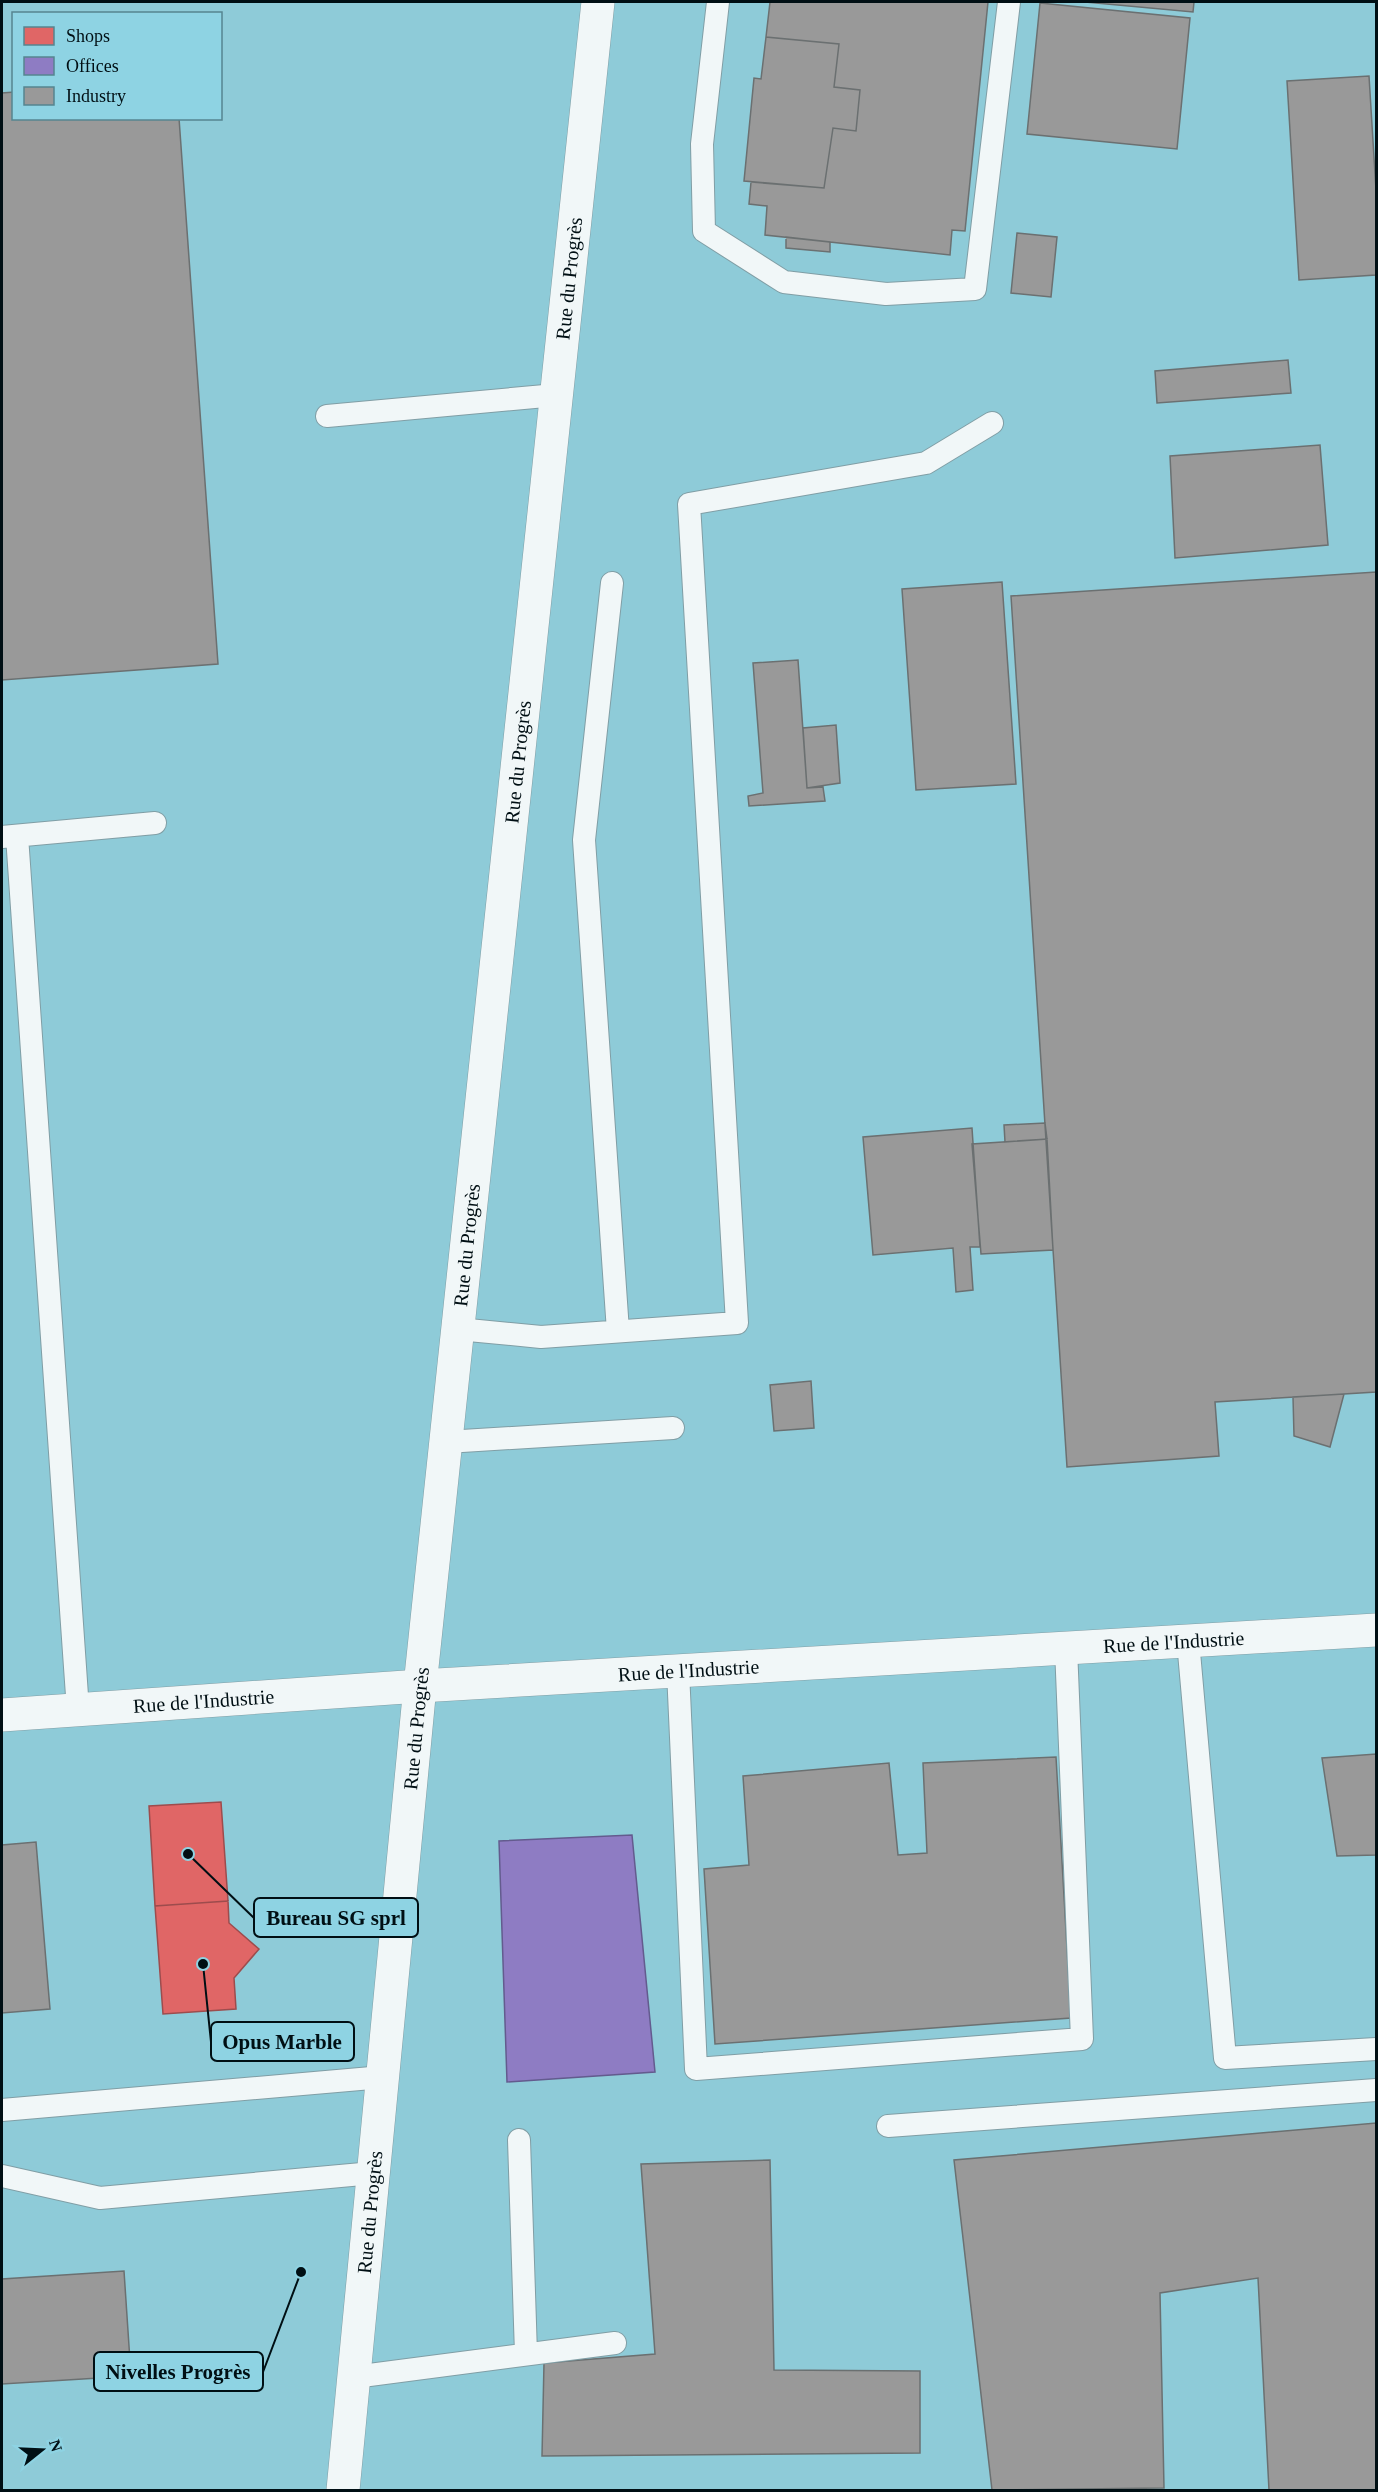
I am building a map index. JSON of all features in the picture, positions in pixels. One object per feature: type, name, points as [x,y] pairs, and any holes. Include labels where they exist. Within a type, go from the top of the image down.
[{"type":"street","name":"Rue du Progrès","points":[[343,2490],[420,1686],[597,2]]},
{"type":"street","name":"Rue de l'Industrie","points":[[2,1715],[420,1686],[1377,1630]]},
{"type":"lane","points":[[718,2],[702,144],[704,231],[783,282],[886,294],[975,289],[1009,2]]},
{"type":"lane","points":[[327,416],[556,395]]},
{"type":"lane","points":[[458,1329],[541,1337],[737,1323],[689,504],[926,463],[992,423]]},
{"type":"lane","points":[[612,583],[584,840],[618,1331]]},
{"type":"lane","points":[[78,1710],[9,836],[155,823]]},
{"type":"lane","points":[[446,1442],[673,1428]]},
{"type":"lane","points":[[1188,1641],[1225,2058],[1377,2049]]},
{"type":"lane","points":[[678,1671],[696,2069],[1082,2039],[1066,1648]]},
{"type":"lane","points":[[2,2110],[382,2077]]},
{"type":"lane","points":[[888,2126],[1377,2090]]},
{"type":"lane","points":[[519,2140],[526,2354]]},
{"type":"lane","points":[[2,2176],[100,2198],[373,2173]]},
{"type":"lane","points":[[354,2377],[615,2343]]},
{"type":"shaded area","points":[[2,2],[1376,2],[1376,2490],[2,2490]]},
{"type":"building: Shops","points":[[221,1802],[228,1901],[155,1906],[149,1806]]},
{"type":"building: Shops","points":[[228,1901],[229,1923],[259,1949],[234,1978],[236,2009],[163,2014],[155,1906]]},
{"type":"building: Offices","points":[[632,1835],[655,2072],[507,2082],[499,1841]]},
{"type":"building: Industry","points":[[770,2],[988,2],[965,231],[952,230],[950,255],[765,235],[767,206],[749,204],[751,182],[824,188],[833,128],[856,131],[860,90],[834,87],[839,44],[766,37]]},
{"type":"building: Industry","points":[[1085,2],[1194,2],[1193,12]]},
{"type":"building: Industry","points":[[1040,3],[1190,18],[1177,149],[1027,134]]},
{"type":"building: Industry","points":[[766,37],[839,44],[834,87],[860,90],[856,131],[833,128],[824,188],[744,181],[754,78],[761,79]]},
{"type":"building: Industry","points":[[1369,76],[1376,190],[1376,275],[1299,280],[1287,81]]},
{"type":"building: Industry","points":[[12,92],[12,120],[179,120],[218,664],[2,680],[2,93]]},
{"type":"building: Industry","points":[[1017,233],[1057,237],[1051,297],[1011,293]]},
{"type":"building: Industry","points":[[786,237],[830,242],[830,252],[786,248]]},
{"type":"building: Industry","points":[[1288,360],[1291,393],[1157,403],[1155,371]]},
{"type":"building: Industry","points":[[1320,445],[1328,545],[1175,558],[1170,456]]},
{"type":"building: Industry","points":[[1376,572],[1376,1392],[1215,1402],[1219,1456],[1067,1467],[1011,596]]},
{"type":"building: Industry","points":[[1002,582],[1016,784],[916,790],[902,589]]},
{"type":"building: Industry","points":[[798,660],[807,788],[823,787],[825,801],[749,806],[748,796],[763,793],[753,663]]},
{"type":"building: Industry","points":[[836,725],[840,783],[807,788],[803,728]]},
{"type":"building: Industry","points":[[1045,1123],[1047,1139],[1005,1142],[1004,1125]]},
{"type":"building: Industry","points":[[972,1128],[980,1247],[970,1247],[973,1290],[956,1292],[953,1248],[873,1255],[863,1137]]},
{"type":"building: Industry","points":[[1047,1139],[1053,1250],[981,1254],[972,1144]]},
{"type":"building: Industry","points":[[811,1381],[814,1428],[774,1431],[770,1385]]},
{"type":"building: Industry","points":[[1344,1394],[1330,1447],[1294,1436],[1293,1397]]},
{"type":"building: Industry","points":[[1376,1754],[1376,1855],[1337,1856],[1322,1758]]},
{"type":"building: Industry","points":[[1056,1757],[1071,2018],[715,2044],[704,1869],[749,1865],[743,1776],[889,1763],[898,1855],[927,1853],[923,1763]]},
{"type":"building: Industry","points":[[36,1842],[50,2009],[2,2013],[2,1845]]},
{"type":"building: Industry","points":[[1376,2123],[1376,2490],[1269,2490],[1258,2278],[1160,2293],[1164,2488],[992,2490],[954,2160]]},
{"type":"building: Industry","points":[[770,2160],[774,2370],[920,2371],[920,2453],[542,2456],[544,2363],[655,2354],[641,2164]]},
{"type":"building: Industry","points":[[124,2271],[131,2376],[2,2384],[2,2279]]},
{"type":"place","name":"Bureau SG sprl","points":[[188,1854]]},
{"type":"place","name":"Opus Marble","points":[[203,1964]]},
{"type":"place","name":"Nivelles Progrès","points":[[301,2272]]}]
